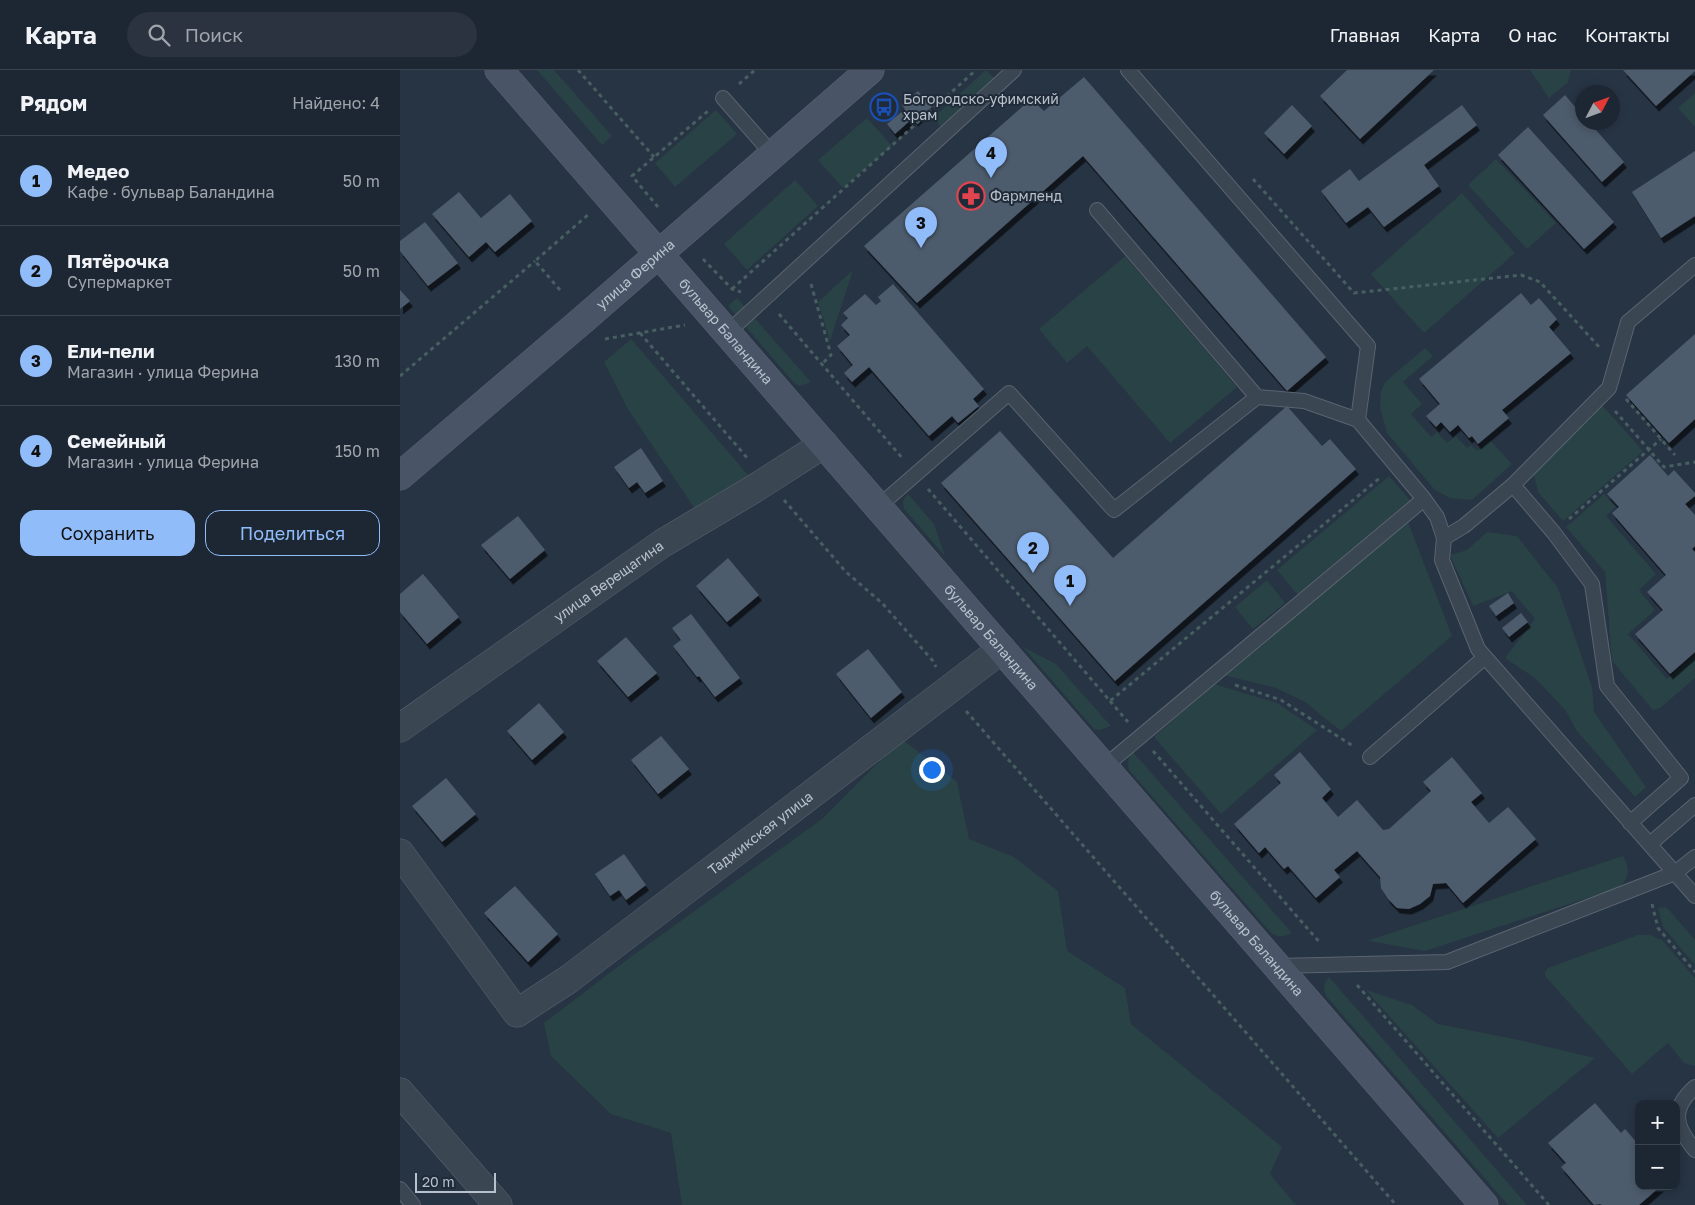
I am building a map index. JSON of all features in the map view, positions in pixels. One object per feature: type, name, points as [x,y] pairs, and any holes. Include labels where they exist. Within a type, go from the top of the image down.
[{"type":"main road","name":"бульвар Баландина","points":[[498,70],[1484,1205]]},
{"type":"main road","name":"улица Ферина","points":[[400,476],[870,70]]},
{"type":"street","name":"улица Верещагина","points":[[400,728],[663,544],[824,444]]},
{"type":"street","name":"Таджикская улица","points":[[400,853],[517,1013],[569,979],[1002,649]]},
{"type":"street","points":[[400,1092],[498,1205]]},
{"type":"lane","points":[[727,333],[1014,70]]},
{"type":"lane","points":[[1128,70],[1368,346],[1358,420]]},
{"type":"lane","points":[[723,98],[773,155]]},
{"type":"lane","points":[[1097,210],[1257,396],[1304,401],[1358,420],[1396,464],[1437,517],[1444,538],[1442,560],[1478,649],[1695,896]]},
{"type":"lane","points":[[1444,538],[1464,526],[1513,485],[1609,388],[1628,322],[1695,265]]},
{"type":"lane","points":[[878,507],[1009,392],[1114,510],[1257,396]]},
{"type":"lane","points":[[1513,485],[1554,533],[1592,584],[1608,686],[1681,778],[1630,823]]},
{"type":"lane","points":[[1104,767],[1424,499]]},
{"type":"lane","points":[[1370,757],[1485,657]]},
{"type":"lane","points":[[1650,844],[1695,805]]},
{"type":"lane","points":[[1277,966],[1447,962],[1675,873],[1695,857]]},
{"type":"lane","points":[[1695,1087],[1683,1098],[1678,1110],[1678,1125],[1685,1138],[1695,1150]]},
{"type":"lane","points":[[400,1189],[414,1205]]},
{"type":"path","points":[[578,70],[654,157]]},
{"type":"path","points":[[658,206],[632,176],[756,70]]},
{"type":"path","points":[[732,289],[976,70]]},
{"type":"path","points":[[1249,174],[1354,293],[1521,275],[1540,282],[1604,353],[1617,361]]},
{"type":"path","points":[[400,376],[591,212]]},
{"type":"path","points":[[703,258],[732,289],[765,298],[1110,701],[1396,464]]},
{"type":"path","points":[[535,262],[560,290]]},
{"type":"path","points":[[804,262],[831,355],[822,364]]},
{"type":"path","points":[[605,339],[686,325]]},
{"type":"path","points":[[640,333],[846,572],[882,603],[933,662],[948,690],[1396,1205]]},
{"type":"path","points":[[1620,392],[1676,455]]},
{"type":"path","points":[[1601,396],[1664,467],[1695,462]]},
{"type":"path","points":[[1554,533],[1661,439]]},
{"type":"path","points":[[1211,678],[1281,700],[1370,757]]},
{"type":"path","points":[[1647,884],[1658,928],[1695,972]]},
{"type":"green space","points":[[537,70],[554,70],[612,136],[602,145]]},
{"type":"green space","points":[[986,70],[995,79],[941,127],[933,118]]},
{"type":"green space","points":[[1530,70],[1571,70],[1568,82],[1549,98]]},
{"type":"green space","points":[[1695,93],[1695,125],[1694,126],[1678,108]]},
{"type":"green space","points":[[716,110],[737,134],[675,187],[655,163]]},
{"type":"green space","points":[[867,118],[892,146],[843,188],[818,160]]},
{"type":"green space","points":[[1496,159],[1556,223],[1527,249],[1468,185]]},
{"type":"green space","points":[[795,180],[818,206],[747,270],[724,244]]},
{"type":"green space","points":[[1462,193],[1515,253],[1424,333],[1371,274]]},
{"type":"green space","points":[[1125,256],[1237,387],[1170,443],[1087,346],[1067,363],[1039,329]]},
{"type":"green space","points":[[853,270],[830,341],[818,302]]},
{"type":"green space","points":[[737,298],[811,382],[800,386],[795,384],[728,306]]},
{"type":"green space","points":[[631,339],[754,482],[697,512],[628,409],[604,362]]},
{"type":"green space","points":[[1425,348],[1433,356],[1403,382],[1422,404],[1411,414],[1431,437],[1437,432],[1447,443],[1456,436],[1467,448],[1471,445],[1477,451],[1490,440],[1512,464],[1472,500],[1450,498],[1435,490],[1387,433],[1380,408],[1381,391],[1385,382]]},
{"type":"green space","points":[[1601,404],[1643,451],[1563,521],[1538,492],[1533,471]]},
{"type":"green space","points":[[1389,476],[1410,500],[1298,595],[1277,570]]},
{"type":"green space","points":[[908,494],[934,524],[945,556],[904,509],[903,501]]},
{"type":"green space","points":[[1604,494],[1616,507],[1606,516],[1656,574],[1639,590],[1655,610],[1628,634],[1667,679],[1695,655],[1695,678],[1660,708],[1653,710],[1612,661],[1605,572],[1566,527]]},
{"type":"green space","points":[[1408,522],[1452,636],[1341,731],[1305,702],[1276,688],[1223,675]]},
{"type":"green space","points":[[1487,532],[1517,536],[1558,588],[1592,687],[1594,712],[1646,787],[1635,797],[1576,730],[1566,711],[1536,679],[1505,658],[1535,619],[1512,591],[1473,606],[1450,555],[1467,550]]},
{"type":"green space","points":[[1267,580],[1285,603],[1253,629],[1235,607]]},
{"type":"green space","points":[[1023,647],[1056,664],[1111,726],[1100,730],[1094,729]]},
{"type":"green space","points":[[1214,684],[1277,703],[1317,730],[1221,814],[1154,737]]},
{"type":"green space","points":[[902,739],[957,782],[969,839],[1014,857],[1058,891],[1067,951],[1125,988],[1131,1024],[1282,1147],[1270,1174],[1296,1205],[682,1205],[671,1133],[611,1114],[551,1056],[544,1023],[628,959],[822,819]]},
{"type":"green space","points":[[1132,751],[1292,933],[1277,936],[1271,933],[1129,770],[1128,760]]},
{"type":"green space","points":[[1623,856],[1628,870],[1627,875],[1623,883],[1615,889],[1425,951],[1370,941],[1370,940]]},
{"type":"green space","points":[[1664,907],[1668,909],[1695,940],[1695,965],[1663,927],[1658,908]]},
{"type":"green space","points":[[1638,935],[1650,935],[1662,940],[1695,978],[1695,1066],[1684,1063],[1668,1043],[1632,1074],[1545,976],[1548,968]]},
{"type":"green space","points":[[1329,977],[1527,1205],[1508,1205],[1326,996],[1324,986]]},
{"type":"green space","points":[[1366,990],[1412,1005],[1438,1024],[1519,1040],[1595,1058],[1498,1138]]},
{"type":"building","points":[[1347,70],[1434,70],[1360,139],[1320,96]]},
{"type":"building","points":[[1623,70],[1695,70],[1695,71],[1656,106]]},
{"type":"building","points":[[1084,77],[1326,357],[1287,391],[1083,156],[917,303],[864,246],[1031,99],[1044,111]]},
{"type":"building","points":[[918,91],[932,107],[915,121],[913,118],[895,134],[887,124],[905,109],[902,105]]},
{"type":"building","points":[[1565,95],[1575,107],[1575,130],[1596,130],[1624,162],[1602,182],[1543,115]]},
{"type":"building","points":[[1292,105],[1312,126],[1284,154],[1264,133]]},
{"type":"building","points":[[1462,105],[1477,125],[1424,165],[1439,186],[1384,227],[1368,207],[1346,223],[1321,191],[1350,169],[1359,181]]},
{"type":"building","points":[[1528,127],[1614,222],[1584,249],[1498,155]]},
{"type":"building","points":[[1695,151],[1695,216],[1661,238],[1632,192]]},
{"type":"building","points":[[459,192],[481,218],[510,194],[532,221],[495,252],[486,242],[469,257],[432,214]]},
{"type":"building","points":[[425,222],[458,263],[428,286],[400,251],[400,241]]},
{"type":"building","points":[[893,284],[984,389],[973,399],[979,406],[958,423],[952,416],[929,436],[869,367],[852,382],[844,373],[853,365],[837,346],[850,335],[841,325],[848,318],[843,313],[865,294],[876,305],[881,301],[878,297]]},
{"type":"building","points":[[400,290],[410,301],[400,309]]},
{"type":"building","points":[[1521,293],[1531,305],[1539,298],[1557,319],[1549,327],[1571,353],[1502,410],[1509,418],[1478,444],[1472,436],[1469,438],[1458,425],[1450,432],[1441,422],[1436,427],[1426,416],[1440,404],[1419,379]]},
{"type":"building","points":[[1695,334],[1695,419],[1669,443],[1626,395]]},
{"type":"building","points":[[1287,406],[1322,446],[1330,439],[1356,469],[1115,681],[941,483],[1000,431],[1113,558]]},
{"type":"building","points":[[641,448],[663,481],[645,493],[637,482],[629,488],[614,467]]},
{"type":"building","points":[[1650,455],[1668,476],[1674,470],[1695,493],[1695,496],[1685,504],[1695,515],[1695,546],[1692,549],[1695,552],[1695,652],[1670,674],[1635,634],[1663,610],[1647,592],[1666,575],[1612,513],[1619,507],[1607,494]]},
{"type":"building","points":[[518,516],[545,550],[510,579],[481,545]]},
{"type":"building","points":[[728,558],[759,595],[727,622],[696,586]]},
{"type":"building","points":[[423,574],[459,617],[427,644],[400,612],[400,594]]},
{"type":"building","points":[[1508,593],[1514,603],[1496,616],[1489,606]]},
{"type":"building","points":[[1521,613],[1528,622],[1509,637],[1502,628]]},
{"type":"building","points":[[691,614],[740,678],[715,697],[673,646],[681,640],[672,628]]},
{"type":"building","points":[[626,637],[657,673],[628,697],[597,661]]},
{"type":"building","points":[[868,649],[902,692],[871,718],[836,674]]},
{"type":"building","points":[[539,703],[564,732],[532,760],[507,731]]},
{"type":"building","points":[[661,736],[689,769],[658,794],[631,760]]},
{"type":"building","points":[[1300,752],[1331,789],[1322,798],[1338,817],[1357,800],[1383,830],[1389,829],[1431,791],[1423,782],[1452,757],[1482,793],[1471,802],[1489,823],[1508,807],[1536,839],[1463,903],[1446,883],[1433,884],[1430,896],[1420,904],[1409,909],[1397,908],[1381,888],[1380,877],[1357,851],[1334,870],[1340,877],[1316,898],[1288,866],[1284,869],[1265,847],[1259,853],[1234,824],[1281,783],[1274,775]]},
{"type":"building","points":[[446,778],[476,814],[442,842],[412,806]]},
{"type":"building","points":[[624,854],[646,885],[626,900],[619,890],[610,896],[595,874]]},
{"type":"building","points":[[515,886],[558,934],[528,962],[484,913]]},
{"type":"building","points":[[1595,1103],[1621,1133],[1625,1129],[1635,1140],[1635,1190],[1656,1190],[1639,1205],[1594,1205],[1561,1167],[1566,1163],[1548,1143]]},
{"type":"place","name":"Богородско-уфимский храм","points":[[884,107]]},
{"type":"place","name":"Семейный","points":[[991,178]]},
{"type":"place","name":"Фармленд","points":[[971,196]]},
{"type":"place","name":"Ели-пели","points":[[921,248]]},
{"type":"place","name":"Пятёрочка","points":[[1033,573]]},
{"type":"place","name":"Медео","points":[[1070,606]]}]
